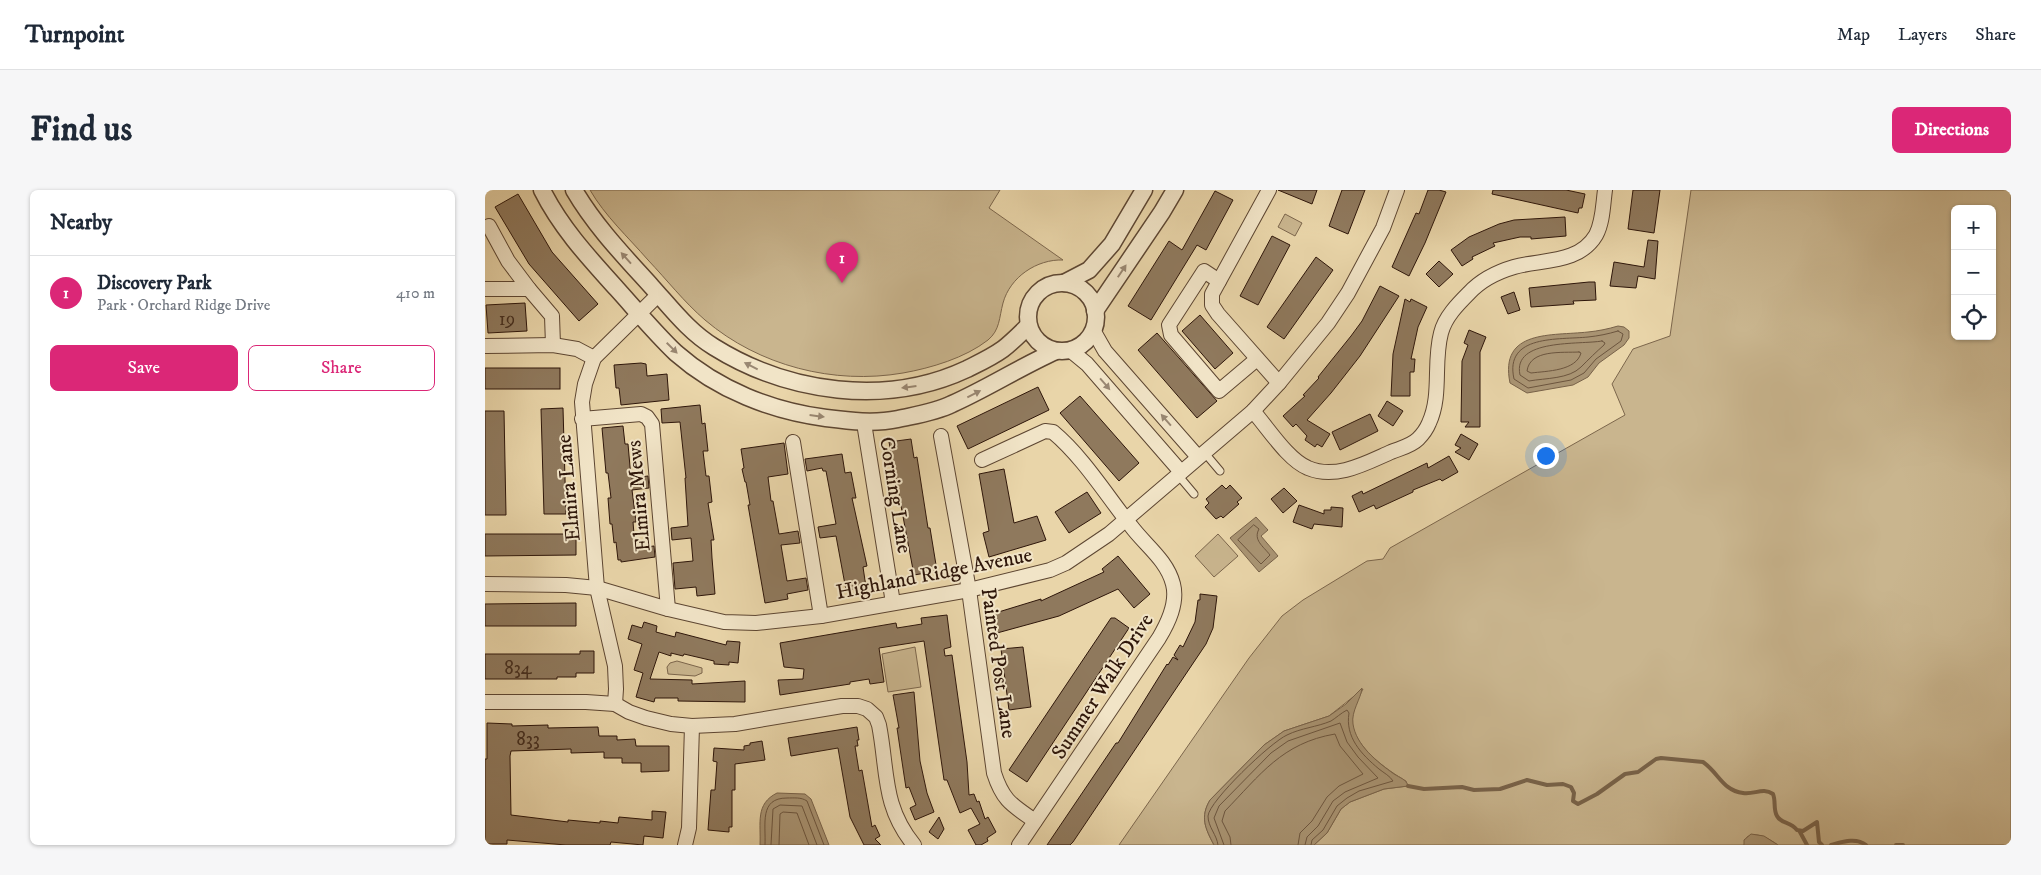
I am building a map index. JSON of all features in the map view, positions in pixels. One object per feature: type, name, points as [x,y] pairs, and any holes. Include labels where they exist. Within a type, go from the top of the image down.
[{"type":"street","points":[[542,190],[567,232],[677,353],[710,379],[755,401],[800,414],[864,422],[896,420],[951,405],[1004,378],[1018,368],[1063,351],[1085,342],[1093,330],[1096,318],[1093,302],[1078,287],[1064,283],[1053,283],[1044,287],[1032,298],[1028,307],[1028,326],[1035,338],[1045,347],[1063,351],[1087,364],[1179,474]]},
{"type":"street","points":[[574,190],[603,233],[683,323],[713,347],[757,370],[815,387],[867,392],[917,386],[952,376],[984,361],[1002,349],[1028,326]]},
{"type":"street","points":[[1064,283],[1089,270],[1112,244],[1144,190]]},
{"type":"street","points":[[1095,311],[1175,190]]},
{"type":"street","points":[[1269,190],[1212,294],[1213,305],[1218,314],[1279,383]]},
{"type":"street","name":"Highland Ridge Avenue","points":[[485,584],[566,585],[597,588],[668,609],[724,622],[756,623],[821,616],[969,590],[1050,570],[1066,563],[1090,548],[1126,520],[1253,411],[1279,383],[1328,324],[1348,293],[1383,228],[1397,190]]},
{"type":"street","points":[[1253,411],[1292,457],[1307,468],[1323,472],[1342,471],[1407,446],[1419,438],[1436,405],[1438,352],[1441,332],[1450,314],[1483,280],[1515,266],[1568,257],[1587,246],[1597,234],[1605,190]]},
{"type":"street","points":[[489,226],[508,261],[552,316],[553,345]]},
{"type":"street","points":[[1219,281],[1204,271],[1169,325],[1171,335],[1219,391],[1257,359]]},
{"type":"street","points":[[485,289],[529,289]]},
{"type":"street","name":"Elmira Lane","points":[[615,704],[615,666],[597,588],[582,419],[585,384],[594,358],[659,295]]},
{"type":"street","points":[[1093,330],[1105,351],[1201,454]]},
{"type":"street","points":[[485,346],[553,345],[577,349],[594,358]]},
{"type":"street","name":"Elmira Mews","points":[[582,419],[641,414],[647,416],[652,424],[668,609]]},
{"type":"street","name":"Corning Lane","points":[[864,422],[893,603]]},
{"type":"street","name":"Summer Walk Drive","points":[[982,460],[1045,431],[1053,432],[1090,473],[1126,520],[1159,558],[1170,574],[1174,587],[1170,620],[1093,738],[1019,845]]},
{"type":"street","name":"Painted Post Lane","points":[[941,436],[969,590],[994,773],[999,788],[1006,799],[1035,821]]},
{"type":"street","points":[[793,442],[821,616]]},
{"type":"street","points":[[485,702],[586,702],[615,704],[645,718],[671,724],[692,726],[751,722],[842,706],[858,706],[867,709],[876,717],[894,814],[914,845]]},
{"type":"street","points":[[685,845],[689,828],[692,726]]},
{"type":"lane","points":[[1201,454],[1220,471]]},
{"type":"lane","points":[[1179,474],[1194,494]]},
{"type":"shaded area","points":[[590,190],[1000,190],[989,208],[1063,260],[1053,260],[1034,266],[1018,278],[1012,285],[1003,303],[995,332],[988,340],[969,352],[936,365],[903,373],[877,376],[824,374],[773,360],[726,336],[705,320],[617,226]]},
{"type":"shaded area","points":[[1691,190],[2011,190],[2011,845],[1778,845],[1763,836],[1751,835],[1747,837],[1744,845],[1314,845],[1327,833],[1341,809],[1350,802],[1384,789],[1408,786],[1406,781],[1381,764],[1365,749],[1354,731],[1353,714],[1363,689],[1329,716],[1284,731],[1264,745],[1210,800],[1204,817],[1208,833],[1214,845],[1119,845],[1249,658],[1282,616],[1303,600],[1367,561],[1383,559],[1390,548],[1625,415],[1612,384],[1633,349],[1670,336]]},
{"type":"shaded area","points":[[1285,214],[1302,223],[1295,236],[1278,227]]},
{"type":"shaded area","points":[[1218,534],[1238,556],[1214,577],[1195,556]]},
{"type":"shaded area","points":[[915,647],[921,687],[888,692],[882,654]]},
{"type":"shaded area","points":[[677,661],[702,668],[702,673],[695,676],[668,674],[667,667],[670,663]]},
{"type":"water","points":[[1618,326],[1624,327],[1629,331],[1629,338],[1624,345],[1599,363],[1588,377],[1573,385],[1527,393],[1510,383],[1509,365],[1512,353],[1520,344],[1545,336],[1592,332]]},
{"type":"water","points":[[1256,517],[1268,530],[1261,536],[1278,556],[1259,572],[1230,538]]},
{"type":"water","points":[[1362,688],[1353,719],[1358,739],[1374,758],[1404,780],[1408,786],[1384,789],[1350,802],[1341,809],[1327,833],[1314,845],[1214,845],[1208,833],[1204,817],[1210,800],[1264,745],[1284,731],[1329,716],[1346,704]]},
{"type":"water","points":[[777,793],[805,794],[811,799],[829,845],[760,845],[762,808],[770,797]]},
{"type":"water","points":[[1751,834],[1764,836],[1778,845],[1744,845],[1744,840]]},
{"type":"building","points":[[1278,190],[1317,190],[1312,204]]},
{"type":"building","points":[[1342,190],[1365,190],[1348,234],[1329,226]]},
{"type":"building","points":[[1428,190],[1446,192],[1409,276],[1392,267],[1416,213],[1419,214]]},
{"type":"building","points":[[1493,190],[1566,190],[1585,194],[1582,208],[1579,208],[1578,213],[1492,194]]},
{"type":"building","points":[[1633,190],[1660,190],[1654,233],[1628,229]]},
{"type":"building","points":[[1215,191],[1233,200],[1206,250],[1197,245],[1151,320],[1128,306],[1169,241],[1182,250]]},
{"type":"building","points":[[518,194],[552,252],[598,304],[579,321],[529,264],[495,207]]},
{"type":"building","points":[[1565,217],[1566,236],[1531,239],[1531,237],[1520,237],[1493,243],[1495,246],[1472,257],[1473,259],[1462,266],[1451,250],[1469,237],[1499,224],[1514,220]]},
{"type":"building","points":[[1272,236],[1290,245],[1258,305],[1240,296]]},
{"type":"building","points":[[1648,240],[1658,241],[1655,279],[1638,276],[1636,288],[1610,286],[1614,262],[1644,267]]},
{"type":"building","points":[[1316,257],[1333,270],[1284,339],[1267,327]]},
{"type":"building","points":[[1439,261],[1453,274],[1439,287],[1426,274]]},
{"type":"building","points":[[1595,282],[1596,300],[1573,301],[1574,304],[1531,307],[1529,288]]},
{"type":"building","points":[[1380,286],[1399,296],[1360,356],[1307,420],[1330,434],[1322,447],[1317,444],[1315,447],[1305,440],[1307,436],[1296,424],[1293,427],[1283,416],[1305,396],[1303,395],[1319,378],[1351,336],[1362,321]]},
{"type":"building","points":[[1514,292],[1520,310],[1508,314],[1501,297]]},
{"type":"building","points":[[1405,299],[1410,302],[1411,299],[1427,307],[1418,327],[1411,359],[1415,359],[1414,372],[1410,372],[1410,396],[1391,396],[1393,354]]},
{"type":"building","points":[[525,303],[527,331],[488,333],[486,305]]},
{"type":"building","points":[[1200,315],[1233,353],[1215,369],[1182,331]]},
{"type":"building","points":[[1469,330],[1486,337],[1480,352],[1480,427],[1465,427],[1469,422],[1461,422],[1462,361],[1468,345],[1464,343]]},
{"type":"building","points":[[1157,333],[1217,401],[1197,418],[1138,350]]},
{"type":"building","points":[[646,364],[647,376],[667,374],[669,400],[621,405],[619,388],[616,388],[614,365]]},
{"type":"building","points":[[485,368],[560,368],[560,389],[485,389]]},
{"type":"building","points":[[1038,387],[1049,410],[968,449],[957,426]]},
{"type":"building","points":[[1080,396],[1139,463],[1119,481],[1060,413]]},
{"type":"building","points":[[1387,401],[1403,411],[1393,426],[1378,416]]},
{"type":"building","points":[[700,405],[702,424],[705,423],[708,451],[703,451],[706,476],[709,476],[712,502],[708,503],[714,540],[711,540],[715,594],[697,596],[696,587],[675,589],[673,563],[693,561],[691,538],[672,540],[671,528],[688,526],[686,478],[680,422],[662,423],[661,409]]},
{"type":"building","points":[[563,408],[566,514],[544,514],[541,409]]},
{"type":"building","points":[[485,411],[504,411],[506,515],[485,515]]},
{"type":"building","points":[[1370,414],[1378,431],[1340,450],[1332,432]]},
{"type":"building","points":[[623,426],[625,444],[628,444],[631,478],[648,476],[649,488],[632,490],[636,522],[633,522],[635,546],[636,548],[654,546],[655,557],[621,562],[621,560],[618,560],[612,524],[610,524],[608,498],[611,498],[608,473],[606,473],[602,428]]},
{"type":"building","points":[[1461,434],[1478,444],[1469,460],[1455,452],[1461,448],[1455,445]]},
{"type":"building","points":[[911,439],[914,458],[917,457],[937,571],[914,575],[889,442]]},
{"type":"building","points":[[784,443],[788,474],[768,477],[771,501],[773,501],[779,534],[798,531],[800,543],[781,545],[787,581],[806,578],[808,590],[787,594],[788,599],[765,603],[748,505],[750,505],[742,469],[744,468],[741,449]]},
{"type":"building","points":[[842,454],[845,473],[851,472],[856,498],[852,498],[867,566],[863,567],[866,587],[846,590],[836,536],[820,538],[818,527],[836,524],[826,471],[823,471],[822,468],[807,471],[805,459]]},
{"type":"building","points":[[1449,456],[1458,472],[1442,481],[1440,479],[1413,490],[1413,492],[1376,509],[1374,505],[1359,512],[1352,496],[1362,491],[1363,494],[1427,463],[1428,468]]},
{"type":"building","points":[[1004,469],[1014,523],[1037,516],[1046,540],[989,557],[983,533],[989,531],[979,474]]},
{"type":"building","points":[[1222,485],[1226,489],[1230,485],[1242,498],[1237,502],[1239,504],[1223,518],[1221,516],[1216,519],[1205,507],[1209,503],[1206,499]]},
{"type":"building","points":[[1284,488],[1297,501],[1283,513],[1271,499]]},
{"type":"building","points":[[1087,492],[1101,513],[1069,533],[1055,512]]},
{"type":"building","points":[[1299,505],[1324,514],[1324,510],[1331,510],[1331,507],[1343,508],[1342,527],[1314,524],[1312,529],[1293,522]]},
{"type":"building","points":[[485,534],[576,534],[576,555],[485,556]]},
{"type":"building","points":[[1118,556],[1150,594],[1134,608],[1118,589],[1059,616],[997,633],[992,614],[1041,599],[1041,601],[1104,572],[1102,569]]},
{"type":"building","points":[[1200,594],[1217,596],[1213,628],[1206,644],[1073,842],[1070,845],[1047,845],[1116,743],[1118,743],[1167,664],[1173,657],[1178,660],[1174,655],[1180,645],[1183,647],[1195,622]]},
{"type":"building","points":[[576,603],[576,626],[485,626],[485,604]]},
{"type":"building","points":[[947,615],[951,647],[944,649],[945,656],[952,655],[967,762],[969,795],[974,794],[977,802],[979,801],[985,819],[988,817],[996,832],[987,838],[988,841],[981,845],[976,845],[968,830],[980,824],[971,808],[960,813],[947,780],[944,780],[924,641],[879,648],[884,682],[870,684],[869,679],[850,682],[850,684],[780,695],[778,680],[803,679],[804,669],[784,667],[780,643],[896,623],[897,628],[922,624],[921,618]]},
{"type":"building","points":[[1111,618],[1115,618],[1129,628],[1027,782],[1009,770]]},
{"type":"building","points":[[644,622],[657,626],[656,632],[675,637],[676,632],[726,645],[727,641],[740,642],[738,663],[729,662],[729,665],[714,664],[714,661],[684,654],[683,656],[671,653],[671,656],[659,652],[650,679],[692,680],[692,684],[745,681],[745,702],[678,701],[678,698],[655,698],[654,702],[636,697],[643,673],[634,670],[642,644],[628,639],[632,625],[642,628]]},
{"type":"building","points":[[1023,647],[1031,707],[1009,710],[1001,649]]},
{"type":"building","points":[[580,651],[594,651],[594,673],[576,673],[576,677],[557,677],[557,679],[485,679],[485,654],[580,654]]},
{"type":"building","points":[[914,692],[920,761],[927,793],[934,812],[915,820],[910,808],[916,805],[909,787],[906,788],[893,695]]},
{"type":"building","points":[[487,723],[512,724],[512,726],[548,725],[548,728],[598,727],[599,736],[617,736],[617,740],[635,739],[636,746],[669,746],[669,771],[641,772],[641,763],[622,763],[622,758],[604,758],[604,752],[571,753],[571,749],[511,751],[510,756],[511,815],[568,822],[568,820],[618,823],[619,817],[652,820],[652,811],[666,812],[663,838],[644,836],[643,845],[611,842],[610,845],[566,845],[507,840],[507,844],[485,844]]},
{"type":"building","points":[[857,727],[859,740],[857,740],[858,746],[855,746],[859,771],[862,770],[872,827],[875,825],[880,836],[875,839],[881,845],[864,845],[850,817],[838,748],[791,756],[788,738]]},
{"type":"building","points":[[762,741],[765,760],[735,764],[735,790],[732,790],[732,827],[729,827],[729,832],[708,830],[711,790],[715,790],[717,762],[713,761],[714,748],[744,750],[744,746],[750,745],[750,743]]},
{"type":"building","points":[[939,817],[944,829],[938,839],[929,832]]},
{"type":"waterway","points":[[1408,786],[1424,789],[1462,787],[1474,790],[1500,789],[1527,780],[1547,785],[1563,784],[1571,787],[1574,793],[1573,801],[1578,804],[1597,794],[1625,774],[1638,772],[1656,759],[1703,762],[1730,789],[1736,792],[1766,791],[1773,794],[1777,816],[1797,830],[1803,831],[1817,822],[1819,842],[1822,845]]},
{"type":"waterway","points":[[1800,832],[1807,845]]},
{"type":"waterway","points":[[1831,845],[1853,841],[1866,845]]},
{"type":"waterway","points":[[1896,845],[1903,845]]},
{"type":"place","name":"Discovery Park","points":[[842,283]]}]
